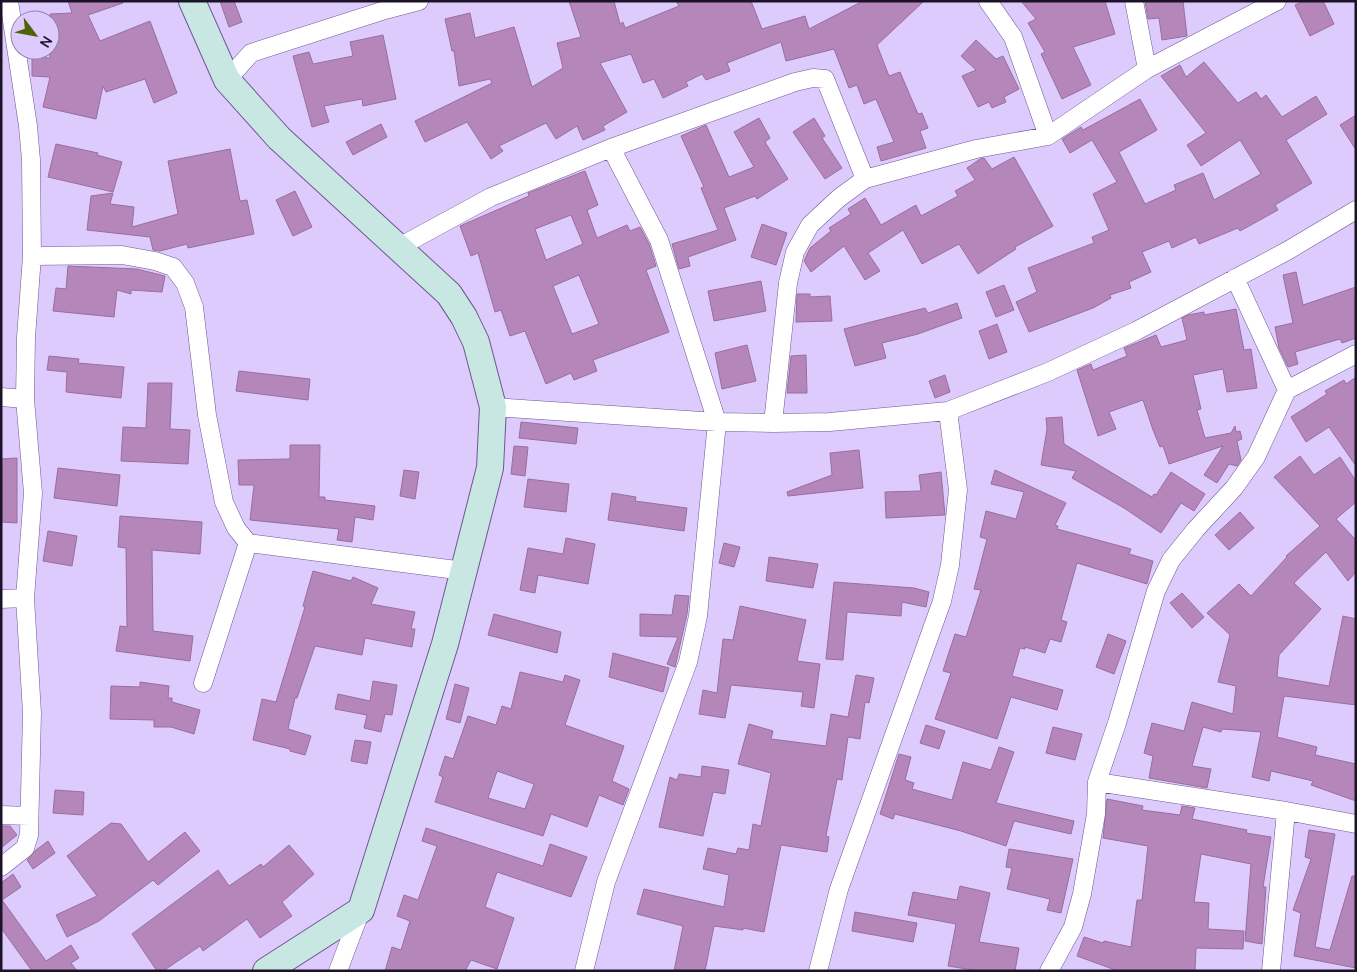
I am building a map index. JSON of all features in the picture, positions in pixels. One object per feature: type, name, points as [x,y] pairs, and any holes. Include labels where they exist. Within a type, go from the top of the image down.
[{"type":"street","points":[[1,868],[25,848],[29,835],[32,714],[25,598],[33,493],[25,399],[26,337],[32,256],[28,126],[9,1]]},
{"type":"street","points":[[192,1],[227,80],[279,138],[449,294],[464,317],[476,342],[493,407],[490,468],[445,644],[361,910],[338,971]]},
{"type":"street","points":[[227,80],[251,53],[382,5],[419,1]]},
{"type":"street","points":[[988,1],[1013,37],[1048,136]]},
{"type":"street","points":[[1134,1],[1147,69]]},
{"type":"street","points":[[773,423],[788,283],[795,252],[810,225],[839,198],[865,179],[976,149],[1048,136],[1147,69],[1277,1]]},
{"type":"street","points":[[399,247],[491,197],[611,148],[795,82],[813,78],[825,79],[865,179]]},
{"type":"street","points":[[584,971],[606,882],[688,662],[698,616],[717,422],[660,240],[611,148]]},
{"type":"street","points":[[493,407],[717,422],[773,423],[830,422],[876,416],[948,411],[1048,372],[1136,331],[1287,251],[1356,210]]},
{"type":"street","points":[[32,256],[122,255],[155,261],[173,267],[177,272],[185,283],[194,306],[207,415],[224,502],[236,528],[248,543],[464,571]]},
{"type":"street","points":[[1235,278],[1286,390]]},
{"type":"street","points":[[1049,971],[1073,927],[1082,894],[1096,814],[1097,782],[1118,722],[1156,590],[1171,560],[1196,529],[1234,488],[1256,457],[1286,390],[1356,354]]},
{"type":"street","points":[[1,397],[25,399]]},
{"type":"street","points":[[818,971],[839,889],[942,600],[950,566],[958,490],[948,411]]},
{"type":"street","points":[[203,683],[248,543]]},
{"type":"street","points":[[1,599],[25,598]]},
{"type":"street","points":[[1097,782],[1286,811],[1356,824]]},
{"type":"street","points":[[1272,971],[1286,811]]},
{"type":"street","points":[[1,816],[28,816]]},
{"type":"street","points":[[266,971],[361,910]]},
{"type":"building","points":[[68,1],[122,1],[123,3],[88,15],[100,41],[150,21],[177,93],[154,103],[145,79],[106,92],[103,86],[96,119],[43,107],[50,77],[32,76],[32,60],[60,60],[60,14],[72,13]]},
{"type":"building","points":[[220,1],[234,1],[242,22],[229,27]]},
{"type":"building","points":[[569,1],[614,1],[620,24],[623,22],[625,28],[679,6],[676,1],[751,1],[762,29],[805,16],[809,29],[863,1],[924,1],[877,45],[889,76],[900,72],[918,114],[922,113],[928,128],[920,131],[926,148],[881,161],[877,147],[894,142],[876,99],[864,104],[857,85],[849,88],[834,49],[786,61],[781,42],[727,63],[730,71],[706,80],[702,74],[686,82],[688,86],[663,98],[654,79],[643,83],[631,54],[600,63],[627,112],[603,126],[605,130],[583,140],[577,126],[556,139],[546,123],[499,146],[503,151],[491,159],[467,122],[425,142],[415,121],[492,83],[490,79],[459,86],[454,51],[452,51],[445,19],[470,13],[475,38],[514,27],[532,87],[563,68],[557,43],[581,37]]},
{"type":"building","points":[[1021,1],[1105,1],[1115,34],[1073,47],[1091,85],[1062,99],[1041,54],[1045,52],[1028,23],[1036,19]]},
{"type":"building","points":[[1145,1],[1183,1],[1187,36],[1162,40],[1159,18],[1148,19]]},
{"type":"building","points":[[1303,1],[1323,1],[1334,24],[1310,36],[1295,5]]},
{"type":"building","points":[[383,35],[396,99],[363,106],[362,99],[324,106],[329,122],[312,127],[293,56],[309,52],[313,64],[353,56],[350,42]]},
{"type":"building","points":[[976,40],[996,59],[1003,56],[1019,89],[1004,97],[1006,102],[992,108],[989,102],[978,107],[962,76],[976,70],[961,56]]},
{"type":"building","points":[[1204,62],[1238,103],[1256,92],[1261,99],[1266,95],[1282,117],[1316,96],[1327,114],[1286,140],[1312,183],[1275,205],[1278,210],[1240,231],[1238,228],[1199,244],[1196,237],[1172,248],[1169,241],[1142,252],[1151,272],[1129,282],[1131,288],[1110,295],[1111,298],[1093,308],[1029,332],[1016,302],[1037,292],[1028,268],[1094,243],[1092,237],[1109,230],[1093,194],[1117,182],[1092,140],[1070,153],[1062,139],[1081,127],[1083,130],[1140,99],[1157,130],[1119,152],[1145,204],[1176,190],[1174,185],[1203,173],[1214,200],[1261,174],[1240,140],[1201,166],[1187,145],[1206,133],[1161,76],[1180,65],[1186,77]]},
{"type":"building","points":[[1356,115],[1356,150],[1340,125]]},
{"type":"building","points":[[759,118],[770,138],[765,142],[788,179],[757,199],[755,196],[724,208],[736,240],[688,257],[690,266],[679,269],[672,244],[718,230],[701,188],[704,187],[681,136],[706,125],[729,177],[754,167],[734,132]]},
{"type":"building","points":[[814,118],[825,136],[822,138],[842,168],[825,179],[793,132]]},
{"type":"building","points":[[381,124],[387,137],[353,155],[346,142]]},
{"type":"building","points":[[56,144],[98,153],[97,155],[122,162],[113,192],[48,177]]},
{"type":"building","points":[[230,149],[240,201],[247,200],[254,234],[188,248],[187,244],[160,251],[153,250],[150,237],[87,230],[91,196],[113,193],[110,204],[134,207],[132,227],[178,214],[168,161]]},
{"type":"building","points":[[1014,157],[1053,226],[1015,247],[1016,249],[978,274],[959,244],[922,264],[903,230],[868,253],[880,271],[865,280],[844,246],[811,272],[804,261],[810,248],[831,231],[829,228],[851,214],[848,209],[865,198],[881,225],[916,205],[921,216],[958,196],[955,191],[975,180],[967,168],[980,159],[984,158],[992,169]]},
{"type":"building","points":[[585,171],[598,205],[587,210],[597,238],[627,225],[630,231],[640,227],[649,244],[656,266],[646,270],[669,332],[593,360],[597,371],[574,380],[571,373],[546,384],[525,331],[510,336],[501,310],[495,312],[478,253],[471,256],[460,226],[529,196],[528,193]],"holes":[[[571,215],[583,244],[546,260],[535,229]],[[579,275],[599,324],[572,334],[553,286]]]},
{"type":"building","points":[[295,191],[312,227],[293,236],[276,200]]},
{"type":"building","points":[[762,224],[787,233],[776,265],[751,257]]},
{"type":"building","points":[[68,266],[137,269],[165,276],[162,292],[131,290],[131,294],[117,290],[114,317],[53,311],[56,288],[66,289]]},
{"type":"building","points":[[1296,272],[1303,305],[1356,287],[1356,338],[1342,343],[1340,339],[1295,352],[1298,364],[1288,367],[1279,348],[1275,327],[1293,323],[1283,275]]},
{"type":"building","points":[[761,281],[766,311],[714,321],[708,291]]},
{"type":"building","points":[[1004,285],[1014,310],[996,317],[986,292]]},
{"type":"building","points":[[797,294],[810,294],[810,297],[830,296],[832,321],[796,322]]},
{"type":"building","points":[[957,303],[962,318],[918,334],[882,343],[886,358],[855,366],[844,329],[925,308],[928,313]]},
{"type":"building","points":[[1236,309],[1244,350],[1251,349],[1257,388],[1227,392],[1223,369],[1193,375],[1201,409],[1197,410],[1205,438],[1231,433],[1235,426],[1236,432],[1240,431],[1242,439],[1237,441],[1241,460],[1237,466],[1229,464],[1217,483],[1204,475],[1223,446],[1169,464],[1163,446],[1160,447],[1153,430],[1143,400],[1109,412],[1116,429],[1098,436],[1077,370],[1091,364],[1093,370],[1127,356],[1124,348],[1156,335],[1161,347],[1187,340],[1182,318],[1188,315],[1204,312],[1204,315]]},
{"type":"building","points":[[997,324],[1007,352],[989,359],[979,331]]},
{"type":"building","points":[[747,345],[756,381],[722,389],[715,353]]},
{"type":"building","points":[[806,355],[807,393],[787,393],[791,356]]},
{"type":"building","points":[[49,356],[79,359],[78,363],[124,367],[121,398],[66,392],[67,372],[47,370]]},
{"type":"building","points":[[239,371],[310,379],[308,400],[236,391]]},
{"type":"building","points":[[945,375],[950,392],[935,398],[929,381]]},
{"type":"building","points":[[1356,377],[1356,466],[1329,427],[1306,442],[1291,417],[1327,394],[1325,391],[1344,380],[1346,384]]},
{"type":"building","points":[[148,383],[172,383],[170,429],[190,430],[188,464],[121,461],[123,427],[146,428]]},
{"type":"building","points":[[1062,417],[1064,444],[1152,497],[1154,494],[1156,495],[1171,472],[1205,494],[1194,511],[1181,503],[1161,533],[1124,508],[1072,478],[1076,471],[1041,465],[1047,429],[1046,418]]},
{"type":"building","points":[[521,422],[578,428],[576,444],[519,438]]},
{"type":"building","points":[[290,445],[320,445],[319,497],[325,497],[325,500],[375,506],[373,520],[355,517],[352,542],[337,540],[339,529],[250,520],[254,485],[239,485],[238,460],[290,459]]},
{"type":"building","points":[[514,446],[528,447],[525,476],[511,474]]},
{"type":"building","points":[[859,450],[863,488],[788,496],[787,492],[832,475],[830,453]]},
{"type":"building","points":[[1300,456],[1314,475],[1340,457],[1356,481],[1356,502],[1336,519],[1356,540],[1356,572],[1348,581],[1326,552],[1294,583],[1321,609],[1279,655],[1277,677],[1329,686],[1343,616],[1356,619],[1356,705],[1284,696],[1277,737],[1317,747],[1315,755],[1356,764],[1356,801],[1311,785],[1313,781],[1271,771],[1269,781],[1252,777],[1261,732],[1222,729],[1221,732],[1203,727],[1192,766],[1211,769],[1207,788],[1149,778],[1153,756],[1144,753],[1152,723],[1184,731],[1192,702],[1233,714],[1236,686],[1218,682],[1230,635],[1207,613],[1239,584],[1251,596],[1286,556],[1320,526],[1274,477]]},
{"type":"building","points":[[17,458],[17,523],[1,522],[1,459]]},
{"type":"building","points":[[58,468],[120,475],[117,506],[54,498]]},
{"type":"building","points":[[404,470],[419,472],[415,499],[400,496]]},
{"type":"building","points":[[995,470],[1066,503],[1055,525],[1058,526],[1057,529],[1131,549],[1129,554],[1153,561],[1147,584],[1077,563],[1061,620],[1067,622],[1061,642],[1050,639],[1045,653],[1025,647],[1025,649],[1020,648],[1012,676],[1063,690],[1057,710],[1011,697],[997,739],[935,719],[951,673],[943,671],[955,634],[966,637],[981,590],[974,589],[987,539],[980,537],[986,511],[1016,519],[1024,492],[991,484]]},
{"type":"building","points":[[941,472],[945,515],[886,518],[885,492],[921,491],[919,475]]},
{"type":"building","points":[[528,479],[569,484],[566,512],[524,507]]},
{"type":"building","points":[[612,493],[636,497],[635,501],[687,508],[684,531],[608,520]]},
{"type":"building","points":[[1240,512],[1254,528],[1229,550],[1215,535]]},
{"type":"building","points":[[120,516],[202,522],[200,554],[152,550],[153,631],[193,636],[190,661],[116,651],[120,626],[127,627],[126,548],[118,547]]},
{"type":"building","points":[[48,531],[77,536],[72,566],[43,561]]},
{"type":"building","points":[[566,538],[595,544],[588,584],[538,575],[535,593],[520,590],[528,548],[563,554]]},
{"type":"building","points":[[724,543],[740,547],[734,567],[719,563]]},
{"type":"building","points":[[769,557],[818,564],[813,588],[766,581]]},
{"type":"building","points":[[313,571],[351,581],[353,577],[378,588],[371,604],[415,612],[411,629],[415,629],[412,647],[365,638],[362,655],[315,646],[297,698],[295,698],[288,729],[311,736],[305,755],[290,751],[290,749],[253,740],[262,699],[276,702],[305,607],[303,606]]},
{"type":"building","points":[[834,582],[914,588],[929,592],[926,607],[902,602],[901,616],[847,612],[843,660],[826,659]]},
{"type":"building","points":[[1182,593],[1204,617],[1192,628],[1170,603]]},
{"type":"building","points":[[675,595],[689,596],[687,614],[675,667],[667,664],[678,637],[640,636],[640,614],[672,615]]},
{"type":"building","points":[[740,606],[806,620],[797,661],[820,664],[814,708],[801,706],[803,692],[731,685],[725,718],[699,714],[703,690],[717,693],[723,639],[733,640]]},
{"type":"building","points":[[494,614],[561,632],[557,653],[488,635]]},
{"type":"building","points":[[1108,634],[1126,641],[1114,674],[1096,667]]},
{"type":"building","points":[[613,653],[669,668],[663,692],[609,677]]},
{"type":"building","points":[[520,672],[563,682],[565,675],[580,680],[565,725],[624,746],[612,781],[629,789],[623,805],[599,795],[587,827],[551,814],[543,836],[435,802],[443,777],[439,775],[445,756],[453,759],[468,716],[496,725],[502,706],[511,709]],"holes":[[[497,771],[534,784],[525,809],[488,798]]]},
{"type":"building","points":[[856,675],[874,678],[869,703],[865,702],[860,739],[848,737],[842,780],[837,779],[826,836],[829,837],[827,852],[781,845],[764,932],[714,926],[705,971],[674,971],[683,926],[637,914],[644,889],[724,907],[729,875],[703,869],[708,848],[736,854],[738,848],[749,850],[753,824],[761,826],[771,773],[738,764],[749,724],[773,731],[771,739],[826,746],[831,714],[848,717]]},
{"type":"building","points":[[373,681],[397,685],[392,715],[385,714],[381,732],[364,728],[367,715],[335,709],[338,694],[370,701]]},
{"type":"building","points":[[140,682],[169,686],[168,698],[172,698],[172,702],[200,710],[194,734],[171,727],[154,727],[154,720],[110,719],[111,686],[140,687]]},
{"type":"building","points":[[455,684],[469,688],[460,723],[446,719]]},
{"type":"building","points":[[926,725],[945,731],[939,749],[920,743]]},
{"type":"building","points":[[1053,727],[1082,734],[1075,760],[1046,753]]},
{"type":"building","points":[[355,740],[371,742],[367,764],[351,761]]},
{"type":"building","points":[[999,747],[1014,752],[996,803],[1074,821],[1071,834],[1014,821],[1006,846],[961,831],[895,814],[893,819],[880,814],[899,754],[911,757],[905,780],[914,783],[912,789],[952,800],[963,762],[991,770]]},
{"type":"building","points":[[702,766],[729,770],[725,794],[713,792],[703,836],[659,827],[670,777],[677,780],[679,774],[701,777]]},
{"type":"building","points":[[55,790],[84,792],[83,815],[53,813]]},
{"type":"building","points":[[1107,799],[1143,806],[1142,810],[1180,815],[1182,806],[1195,808],[1192,819],[1247,830],[1246,833],[1271,837],[1263,887],[1266,887],[1262,944],[1245,941],[1251,864],[1201,854],[1194,902],[1209,903],[1208,929],[1244,931],[1243,949],[1196,948],[1195,971],[1118,971],[1077,956],[1084,937],[1103,943],[1104,941],[1131,947],[1137,900],[1142,900],[1148,846],[1103,838]]},
{"type":"building","points":[[111,823],[121,824],[148,862],[185,832],[200,851],[158,885],[153,880],[99,921],[67,937],[56,915],[97,896],[67,856]]},
{"type":"building","points":[[1,826],[10,826],[17,835],[1,848]]},
{"type":"building","points":[[426,828],[543,866],[550,844],[587,857],[571,897],[497,872],[485,907],[514,918],[497,969],[471,960],[465,971],[385,971],[392,947],[401,950],[410,921],[397,916],[404,895],[418,900],[437,846],[422,841]]},
{"type":"building","points":[[1309,830],[1335,834],[1315,947],[1330,950],[1352,876],[1356,876],[1356,968],[1294,956],[1301,913],[1293,910],[1311,859],[1305,857]]},
{"type":"building","points":[[48,841],[55,853],[33,869],[27,860]]},
{"type":"building","points":[[289,845],[314,874],[282,902],[292,916],[260,938],[247,919],[203,951],[200,946],[163,971],[157,971],[132,934],[218,870],[229,886],[261,864],[263,867]]},
{"type":"building","points":[[1009,849],[1073,859],[1061,913],[1047,910],[1050,899],[1007,889],[1012,868],[1006,867]]},
{"type":"building","points":[[13,874],[21,887],[2,900],[46,961],[71,945],[79,958],[71,963],[77,971],[32,971],[1,928],[1,883]]},
{"type":"building","points":[[960,886],[990,893],[979,942],[1019,948],[1015,971],[979,971],[948,966],[956,924],[908,915],[913,892],[957,900]]},
{"type":"building","points":[[855,912],[917,923],[913,942],[852,931]]}]
